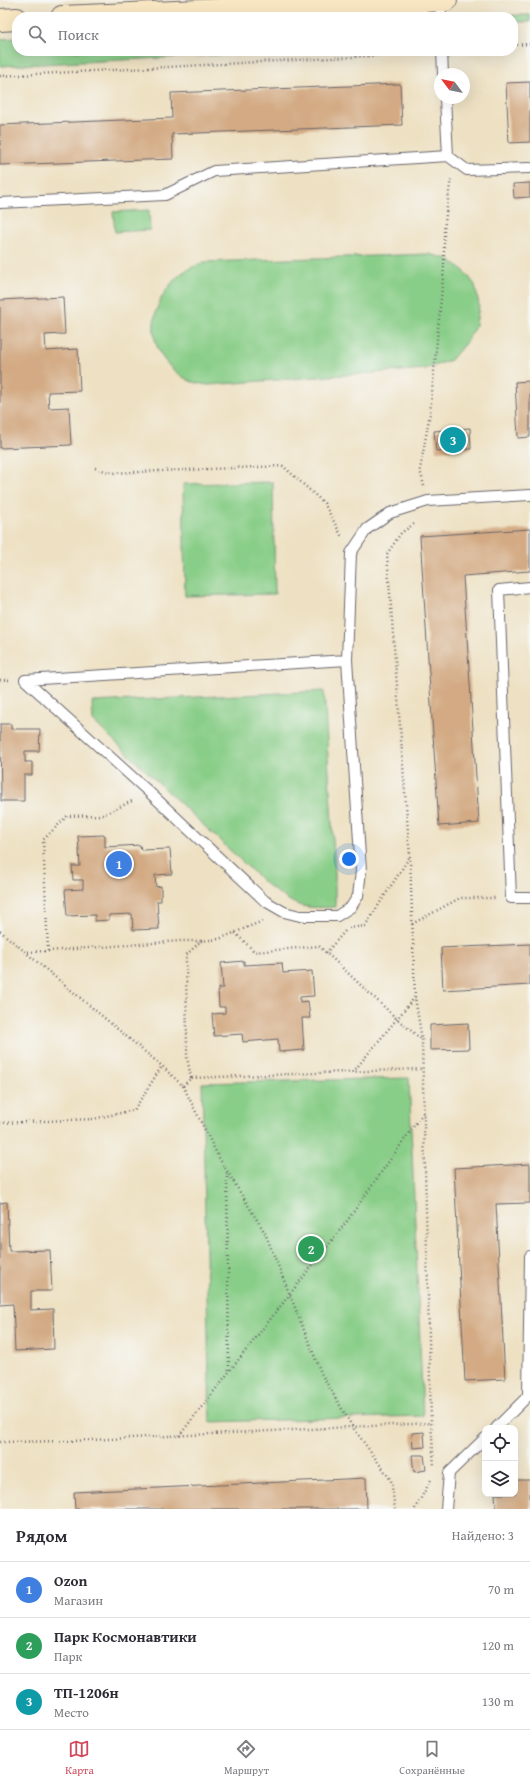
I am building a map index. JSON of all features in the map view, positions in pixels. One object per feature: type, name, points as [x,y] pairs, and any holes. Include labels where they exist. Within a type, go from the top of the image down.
[{"type":"main road","points":[[173,12],[446,0]]},
{"type":"main road","points":[[0,20],[12,19]]},
{"type":"lane","points":[[440,0],[441,12]]},
{"type":"lane","points":[[442,56],[443,68]]},
{"type":"lane","points":[[446,104],[452,159]]},
{"type":"lane","points":[[0,203],[165,195],[214,171],[452,159],[467,170],[530,168]]},
{"type":"lane","points":[[347,660],[25,680],[150,793],[265,901],[284,912],[300,916],[337,916],[351,908],[358,896],[361,871],[347,660],[351,553],[367,529],[390,513],[428,501],[530,495]]},
{"type":"lane","points":[[530,587],[499,590],[511,898],[530,898]]},
{"type":"lane","points":[[499,1425],[528,1396],[530,1256]]},
{"type":"lane","points":[[446,1509],[449,1473],[482,1441]]},
{"type":"path","points":[[518,45],[530,44]]},
{"type":"path","points":[[0,76],[354,56]]},
{"type":"path","points":[[415,1509],[435,1473],[431,1423],[421,1069],[422,1040],[415,997],[410,858],[387,554],[401,532],[428,514],[428,501],[420,470],[430,414],[444,267],[444,230],[452,159]]},
{"type":"path","points":[[95,468],[112,473],[284,466],[324,503],[351,553]]},
{"type":"path","points":[[48,951],[43,840],[67,816],[103,815],[150,793]]},
{"type":"path","points":[[412,924],[460,898],[511,898]]},
{"type":"path","points":[[24,952],[180,941],[201,942],[219,940],[284,912]]},
{"type":"path","points":[[0,931],[162,1066],[183,1086],[218,1158],[265,1233],[322,1375],[352,1426],[391,1480],[395,1509]]},
{"type":"path","points":[[235,933],[255,952],[319,946],[396,1019],[422,1040]]},
{"type":"path","points":[[191,1078],[187,1057],[186,955],[201,942]]},
{"type":"path","points":[[353,1073],[415,997]]},
{"type":"path","points":[[0,1123],[92,1119],[134,1110],[162,1066]]},
{"type":"path","points":[[183,1086],[191,1078],[353,1073],[421,1069]]},
{"type":"path","points":[[179,1436],[347,1221],[423,1112]]},
{"type":"path","points":[[228,1173],[229,1373]]},
{"type":"path","points":[[0,1442],[70,1441],[431,1423]]},
{"type":"path","points":[[435,1473],[449,1473]]},
{"type":"green space","points":[[518,15],[530,15],[530,22],[518,22]]},
{"type":"green space","points":[[12,38],[12,56],[202,56],[0,66],[0,39]]},
{"type":"green space","points":[[149,210],[150,230],[115,232],[113,212]]},
{"type":"green space","points":[[428,254],[449,259],[465,272],[475,285],[479,305],[476,325],[466,342],[451,360],[425,369],[208,385],[190,381],[173,369],[162,357],[156,343],[154,329],[156,314],[161,299],[170,285],[182,273],[204,262]]},
{"type":"green space","points":[[273,482],[275,594],[185,596],[183,484]]},
{"type":"green space","points":[[324,691],[335,872],[335,907],[298,905],[267,885],[93,721],[92,702]]},
{"type":"green space","points":[[409,1078],[423,1416],[210,1422],[202,1083]]},
{"type":"building","points":[[530,82],[530,142],[509,143],[506,83]]},
{"type":"building","points":[[400,84],[402,125],[172,134],[173,159],[0,165],[0,125],[172,118],[171,93]]},
{"type":"building","points":[[530,183],[530,197],[514,198],[513,184]]},
{"type":"building","points":[[63,297],[65,334],[45,335],[46,351],[78,349],[80,391],[48,392],[49,408],[69,407],[71,445],[0,448],[0,300]]},
{"type":"building","points":[[530,381],[530,437],[518,438],[515,382]]},
{"type":"building","points":[[470,428],[471,449],[436,451],[434,431]]},
{"type":"building","points":[[530,529],[530,571],[463,576],[479,823],[439,826],[420,536]]},
{"type":"building","points":[[0,724],[11,724],[11,729],[40,729],[39,751],[25,751],[25,762],[32,762],[32,775],[24,775],[24,801],[1,801]]},
{"type":"building","points":[[105,835],[105,847],[140,845],[141,850],[170,849],[172,874],[155,875],[156,887],[161,886],[161,901],[157,901],[159,929],[133,930],[132,914],[109,915],[109,920],[95,921],[95,915],[67,916],[65,890],[83,889],[83,880],[73,880],[72,866],[80,866],[78,836]]},
{"type":"building","points":[[530,944],[530,985],[443,990],[441,948]]},
{"type":"building","points":[[244,961],[244,965],[282,963],[283,973],[312,971],[314,996],[300,997],[300,1002],[308,1001],[310,1018],[302,1018],[304,1050],[279,1052],[278,1039],[243,1042],[242,1034],[214,1036],[212,1014],[225,1013],[225,1007],[219,1007],[218,988],[223,988],[221,963]]},
{"type":"building","points":[[468,1023],[469,1049],[430,1050],[430,1025]]},
{"type":"building","points":[[530,1164],[530,1203],[496,1204],[505,1379],[465,1381],[454,1168]]},
{"type":"building","points":[[7,1202],[9,1251],[50,1250],[52,1291],[31,1291],[31,1310],[53,1309],[54,1349],[15,1351],[13,1304],[0,1305],[0,1203]]},
{"type":"building","points":[[424,1432],[425,1447],[413,1448],[412,1433]]},
{"type":"building","points":[[412,1455],[424,1455],[426,1470],[414,1472]]},
{"type":"building","points":[[366,1478],[367,1509],[75,1509],[74,1492]]},
{"type":"building","points":[[518,1480],[530,1480],[530,1509],[496,1509],[495,1497],[518,1497]]},
{"type":"place","name":"ТП-1206н","points":[[453,440]]},
{"type":"place","name":"Ozon","points":[[119,864]]},
{"type":"place","name":"Парк Космонавтики","points":[[311,1249]]}]
